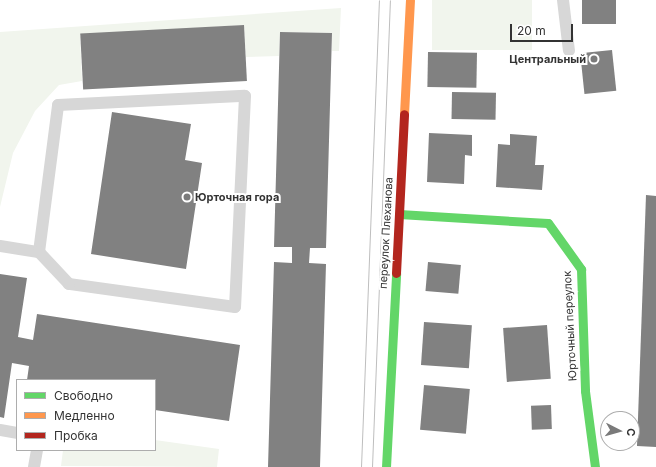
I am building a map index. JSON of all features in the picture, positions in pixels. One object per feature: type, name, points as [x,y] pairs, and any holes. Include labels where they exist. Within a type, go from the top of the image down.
[{"type":"street","name":"переулок Плеханова","points":[[386,467],[410,0]]},
{"type":"street","name":"Юрточный переулок","points":[[399,214],[548,223],[581,269],[585,391],[595,467]]},
{"type":"lane","points":[[563,0],[569,51]]},
{"type":"lane","points":[[0,246],[39,252],[69,284],[235,307],[245,96],[58,106],[39,252]]},
{"type":"lane","points":[[0,430],[16,433]]},
{"type":"lane","points":[[34,467],[37,451]]},
{"type":"shaded area","points":[[432,0],[532,0],[532,50],[432,50]]},
{"type":"shaded area","points":[[341,8],[339,51],[332,51],[332,33],[280,32],[279,56],[246,57],[244,25],[80,35],[82,81],[59,85],[35,111],[13,153],[0,207],[0,32]]},
{"type":"shaded area","points":[[156,440],[219,449],[217,467],[61,466],[63,451],[156,451]]},
{"type":"building","points":[[582,0],[616,0],[616,24],[582,24]]},
{"type":"building","points":[[244,25],[247,81],[83,90],[80,34]]},
{"type":"building","points":[[280,32],[332,33],[326,248],[310,248],[309,263],[326,264],[320,467],[268,467],[274,262],[292,263],[292,247],[274,247]]},
{"type":"building","points":[[612,50],[616,91],[584,94],[580,53]]},
{"type":"building","points":[[428,52],[477,53],[476,88],[427,87]]},
{"type":"building","points":[[452,92],[496,93],[496,120],[452,119]]},
{"type":"building","points":[[112,112],[191,124],[185,160],[202,163],[186,269],[91,254]]},
{"type":"building","points":[[429,133],[472,135],[472,156],[465,155],[464,184],[427,182]]},
{"type":"building","points":[[510,134],[537,136],[535,165],[544,165],[542,190],[496,187],[498,144],[510,145]]},
{"type":"building","points":[[646,195],[656,196],[656,447],[640,446],[640,411],[638,411]]},
{"type":"building","points":[[428,262],[461,265],[458,294],[425,291]]},
{"type":"building","points":[[0,274],[27,278],[18,337],[33,340],[37,314],[240,345],[229,421],[156,410],[156,379],[27,379],[29,366],[12,363],[4,418],[0,417]]},
{"type":"building","points":[[424,322],[472,325],[469,368],[421,365]]},
{"type":"building","points":[[547,325],[551,379],[507,382],[503,328]]},
{"type":"building","points":[[424,385],[470,389],[466,434],[420,430]]},
{"type":"building","points":[[551,405],[552,429],[532,430],[531,406]]},
{"type":"tram line","points":[[361,467],[379,0]]},
{"type":"tram line","points":[[372,467],[390,0]]},
{"type":"traffic: fast","points":[[399,214],[548,223],[581,269],[585,391],[595,467]]},
{"type":"traffic: fast","points":[[386,467],[396,273]]},
{"type":"traffic: slow","points":[[404,114],[410,0]]},
{"type":"traffic: jam","points":[[396,273],[404,114]]},
{"type":"place","name":"Центральный","points":[[594,59]]},
{"type":"place","name":"Юрточная гора","points":[[187,197]]}]
